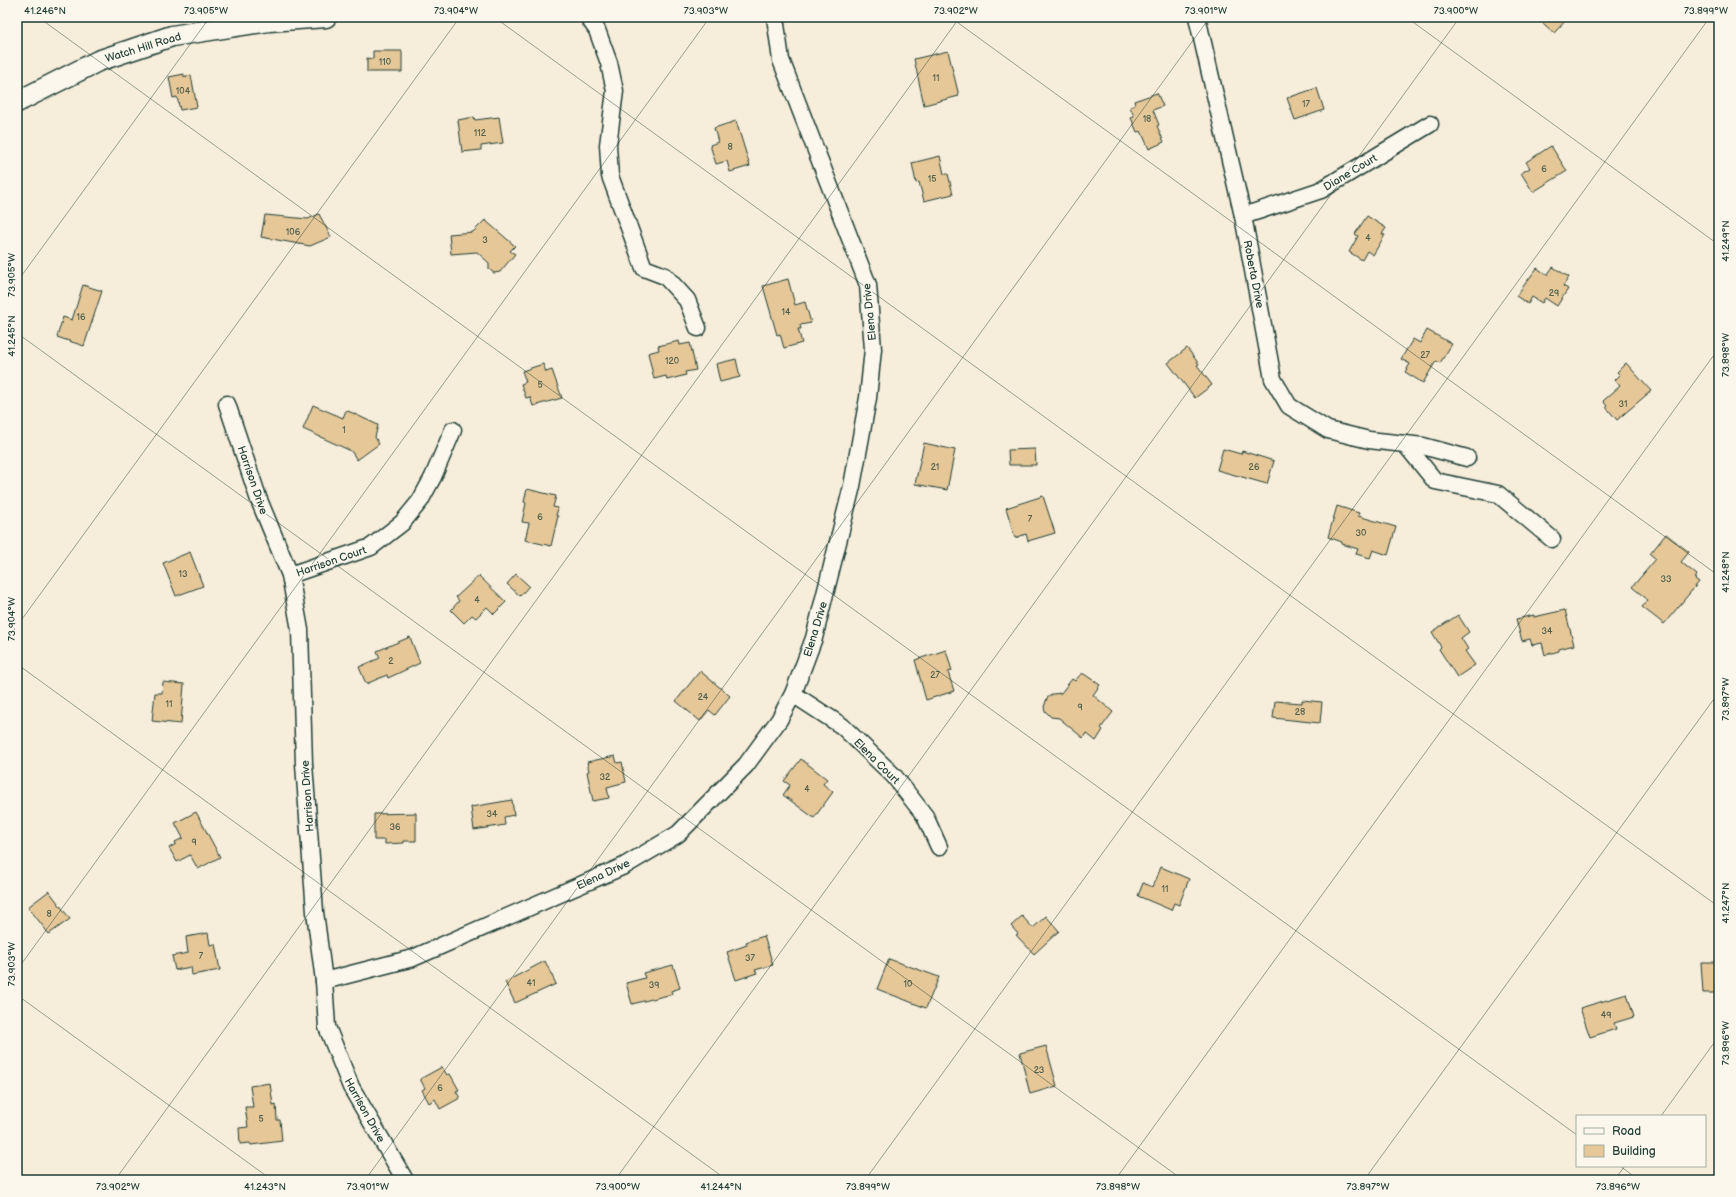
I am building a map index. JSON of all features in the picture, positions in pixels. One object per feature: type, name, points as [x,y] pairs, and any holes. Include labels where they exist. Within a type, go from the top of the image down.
[{"type":"street","name":"Watch Hill Road","points":[[17,102],[98,61],[172,36],[268,19],[326,17]]},
{"type":"street","points":[[588,17],[597,30],[609,64],[615,91],[608,144],[610,176],[644,268],[665,276],[687,300],[698,328]]},
{"type":"street","name":"Elena Drive","points":[[324,980],[413,958],[624,866],[678,834],[746,765],[779,720],[793,694],[814,638],[852,486],[868,398],[873,348],[868,285],[781,60],[775,17]]},
{"type":"street","name":"Roberta Drive","points":[[1197,17],[1243,216],[1273,379],[1289,406],[1328,430],[1368,440],[1423,446],[1468,458]]},
{"type":"street","name":"Diane Court","points":[[1243,216],[1321,190],[1430,124]]},
{"type":"street","name":"Harrison Drive","points":[[227,404],[259,500],[290,575],[300,630],[304,764],[315,912],[324,980],[327,1027],[348,1081],[405,1180]]},
{"type":"street","name":"Harrison Court","points":[[290,575],[370,547],[402,522],[420,501],[433,477],[453,430]]},
{"type":"street","points":[[1405,444],[1435,481],[1498,494],[1552,538]]},
{"type":"street","name":"Elena Court","points":[[793,694],[842,726],[894,776],[925,816],[939,847]]},
{"type":"building","points":[[1536,17],[1569,17],[1554,33]]},
{"type":"building","points":[[373,51],[402,51],[402,72],[367,72],[367,58],[373,59]]},
{"type":"building","points":[[948,51],[959,96],[924,105],[914,59]]},
{"type":"building","points":[[184,74],[184,77],[191,75],[197,107],[180,110],[177,97],[173,98],[169,77]]},
{"type":"building","points":[[1317,88],[1324,110],[1295,120],[1287,98]]},
{"type":"building","points":[[1157,93],[1163,106],[1153,110],[1159,125],[1157,126],[1164,142],[1149,149],[1141,131],[1137,132],[1131,118],[1134,116],[1130,107],[1135,105],[1134,101]]},
{"type":"building","points":[[474,117],[475,120],[499,117],[503,143],[481,146],[481,150],[462,152],[458,120]]},
{"type":"building","points":[[736,121],[750,166],[730,172],[727,161],[716,164],[710,145],[718,142],[714,128]]},
{"type":"building","points":[[1551,146],[1567,171],[1533,192],[1521,173],[1530,168],[1526,162]]},
{"type":"building","points":[[940,156],[944,174],[948,174],[953,194],[924,201],[919,182],[916,183],[912,163]]},
{"type":"building","points":[[319,214],[331,237],[310,246],[261,237],[265,215],[308,219]]},
{"type":"building","points":[[1367,216],[1386,228],[1382,234],[1385,235],[1373,255],[1367,251],[1362,260],[1349,252],[1358,236],[1355,234]]},
{"type":"building","points":[[485,220],[515,246],[510,251],[515,254],[500,272],[494,273],[489,269],[489,263],[477,252],[451,254],[449,234],[473,232]]},
{"type":"building","points":[[1553,267],[1569,277],[1563,286],[1568,289],[1557,306],[1545,298],[1542,303],[1532,297],[1528,304],[1516,296],[1537,268],[1547,275]]},
{"type":"building","points":[[788,279],[795,305],[805,302],[811,323],[800,325],[801,329],[798,329],[802,343],[784,348],[780,334],[777,335],[763,286]]},
{"type":"building","points":[[83,285],[102,291],[84,346],[57,337],[63,317],[72,320]]},
{"type":"building","points":[[1427,330],[1452,344],[1440,363],[1436,361],[1423,383],[1405,372],[1410,364],[1401,359],[1413,339],[1420,343]]},
{"type":"building","points":[[679,341],[680,345],[690,343],[696,370],[685,372],[686,375],[667,380],[666,376],[654,379],[648,353],[659,350],[658,346]]},
{"type":"building","points":[[1187,348],[1199,364],[1197,365],[1212,385],[1195,398],[1168,363]]},
{"type":"building","points":[[736,359],[740,377],[720,382],[716,364]]},
{"type":"building","points":[[1626,363],[1651,391],[1617,420],[1603,401],[1620,386],[1615,380],[1620,375],[1617,372]]},
{"type":"building","points":[[543,364],[546,372],[552,370],[562,398],[533,406],[530,397],[526,398],[521,384],[526,382],[522,371]]},
{"type":"building","points":[[313,405],[343,418],[346,410],[378,425],[375,437],[379,444],[357,460],[351,451],[303,429]]},
{"type":"building","points":[[924,443],[955,450],[947,490],[915,484]]},
{"type":"building","points":[[1035,449],[1036,465],[1009,465],[1008,450]]},
{"type":"building","points":[[1223,449],[1241,454],[1242,451],[1274,461],[1267,484],[1217,470]]},
{"type":"building","points":[[527,489],[556,496],[553,507],[558,508],[556,516],[558,516],[551,546],[525,540],[529,523],[522,522]]},
{"type":"building","points":[[1043,496],[1055,533],[1028,541],[1026,534],[1015,538],[1006,508]]},
{"type":"building","points":[[1337,506],[1359,513],[1358,516],[1396,527],[1388,555],[1373,550],[1370,558],[1356,554],[1358,549],[1342,544],[1342,542],[1328,537]]},
{"type":"building","points":[[1666,534],[1689,552],[1681,562],[1697,575],[1695,579],[1699,582],[1664,624],[1642,607],[1648,600],[1632,587],[1656,559],[1650,554]]},
{"type":"building","points":[[190,552],[203,586],[176,596],[163,563]]},
{"type":"building","points":[[516,574],[529,586],[520,596],[507,584]]},
{"type":"building","points":[[479,576],[506,602],[494,614],[487,607],[476,618],[472,615],[464,623],[451,610],[459,601],[456,597]]},
{"type":"building","points":[[1565,610],[1574,645],[1545,655],[1542,643],[1532,645],[1530,639],[1522,641],[1516,619],[1534,615],[1534,617]]},
{"type":"building","points":[[1458,615],[1469,632],[1461,638],[1468,649],[1465,651],[1475,665],[1457,677],[1439,649],[1441,647],[1432,632]]},
{"type":"building","points":[[410,637],[420,663],[388,678],[387,675],[366,684],[359,667],[380,658],[377,651]]},
{"type":"building","points":[[946,650],[952,671],[948,672],[954,691],[926,700],[915,660]]},
{"type":"building","points":[[700,671],[730,696],[715,715],[709,710],[700,721],[676,701]]},
{"type":"building","points":[[1081,674],[1084,674],[1100,685],[1093,695],[1113,712],[1101,728],[1103,730],[1096,741],[1086,733],[1083,738],[1059,718],[1051,717],[1045,711],[1044,707],[1047,698],[1053,694],[1061,693],[1072,679],[1075,681]]},
{"type":"building","points":[[163,682],[184,684],[181,724],[152,721],[155,693],[162,693]]},
{"type":"building","points":[[1302,700],[1322,702],[1320,723],[1273,718],[1275,701],[1302,703]]},
{"type":"building","points":[[615,756],[617,763],[622,762],[626,782],[607,787],[609,798],[593,801],[587,772],[589,771],[587,762]]},
{"type":"building","points":[[801,759],[827,779],[823,784],[833,792],[814,818],[783,795],[790,785],[784,781]]},
{"type":"building","points":[[512,800],[514,815],[504,817],[505,825],[474,830],[471,807]]},
{"type":"building","points":[[196,812],[220,857],[198,869],[190,855],[177,862],[169,848],[176,844],[175,842],[183,838],[175,823]]},
{"type":"building","points":[[416,813],[416,841],[385,844],[385,840],[374,840],[374,814]]},
{"type":"building","points":[[1161,867],[1189,879],[1179,905],[1174,903],[1171,910],[1138,896],[1143,883],[1153,887]]},
{"type":"building","points":[[49,891],[70,919],[49,934],[28,907]]},
{"type":"building","points":[[1022,916],[1033,928],[1046,916],[1059,931],[1034,954],[1016,935],[1018,934],[1011,926]]},
{"type":"building","points":[[208,933],[210,945],[215,944],[220,970],[192,975],[191,967],[175,970],[172,956],[188,953],[186,937]]},
{"type":"building","points":[[764,936],[773,965],[755,970],[757,973],[736,980],[727,952],[747,945],[746,942]]},
{"type":"building","points":[[889,959],[939,977],[926,1008],[877,989]]},
{"type":"building","points":[[545,961],[556,984],[515,1003],[505,982]]},
{"type":"building","points":[[1701,962],[1719,962],[1719,993],[1703,993]]},
{"type":"building","points":[[673,965],[680,988],[671,991],[672,994],[632,1004],[626,983],[645,978],[643,973]]},
{"type":"building","points":[[1627,994],[1634,1017],[1614,1023],[1616,1029],[1590,1037],[1580,1008]]},
{"type":"building","points":[[1046,1046],[1057,1086],[1030,1094],[1020,1053]]},
{"type":"building","points":[[442,1067],[447,1075],[450,1074],[459,1090],[456,1091],[460,1098],[440,1109],[435,1099],[429,1103],[422,1090],[425,1088],[420,1079]]},
{"type":"building","points":[[270,1083],[273,1105],[276,1104],[277,1120],[280,1120],[282,1141],[251,1145],[250,1143],[240,1144],[239,1128],[248,1127],[245,1107],[253,1107],[250,1086]]}]
